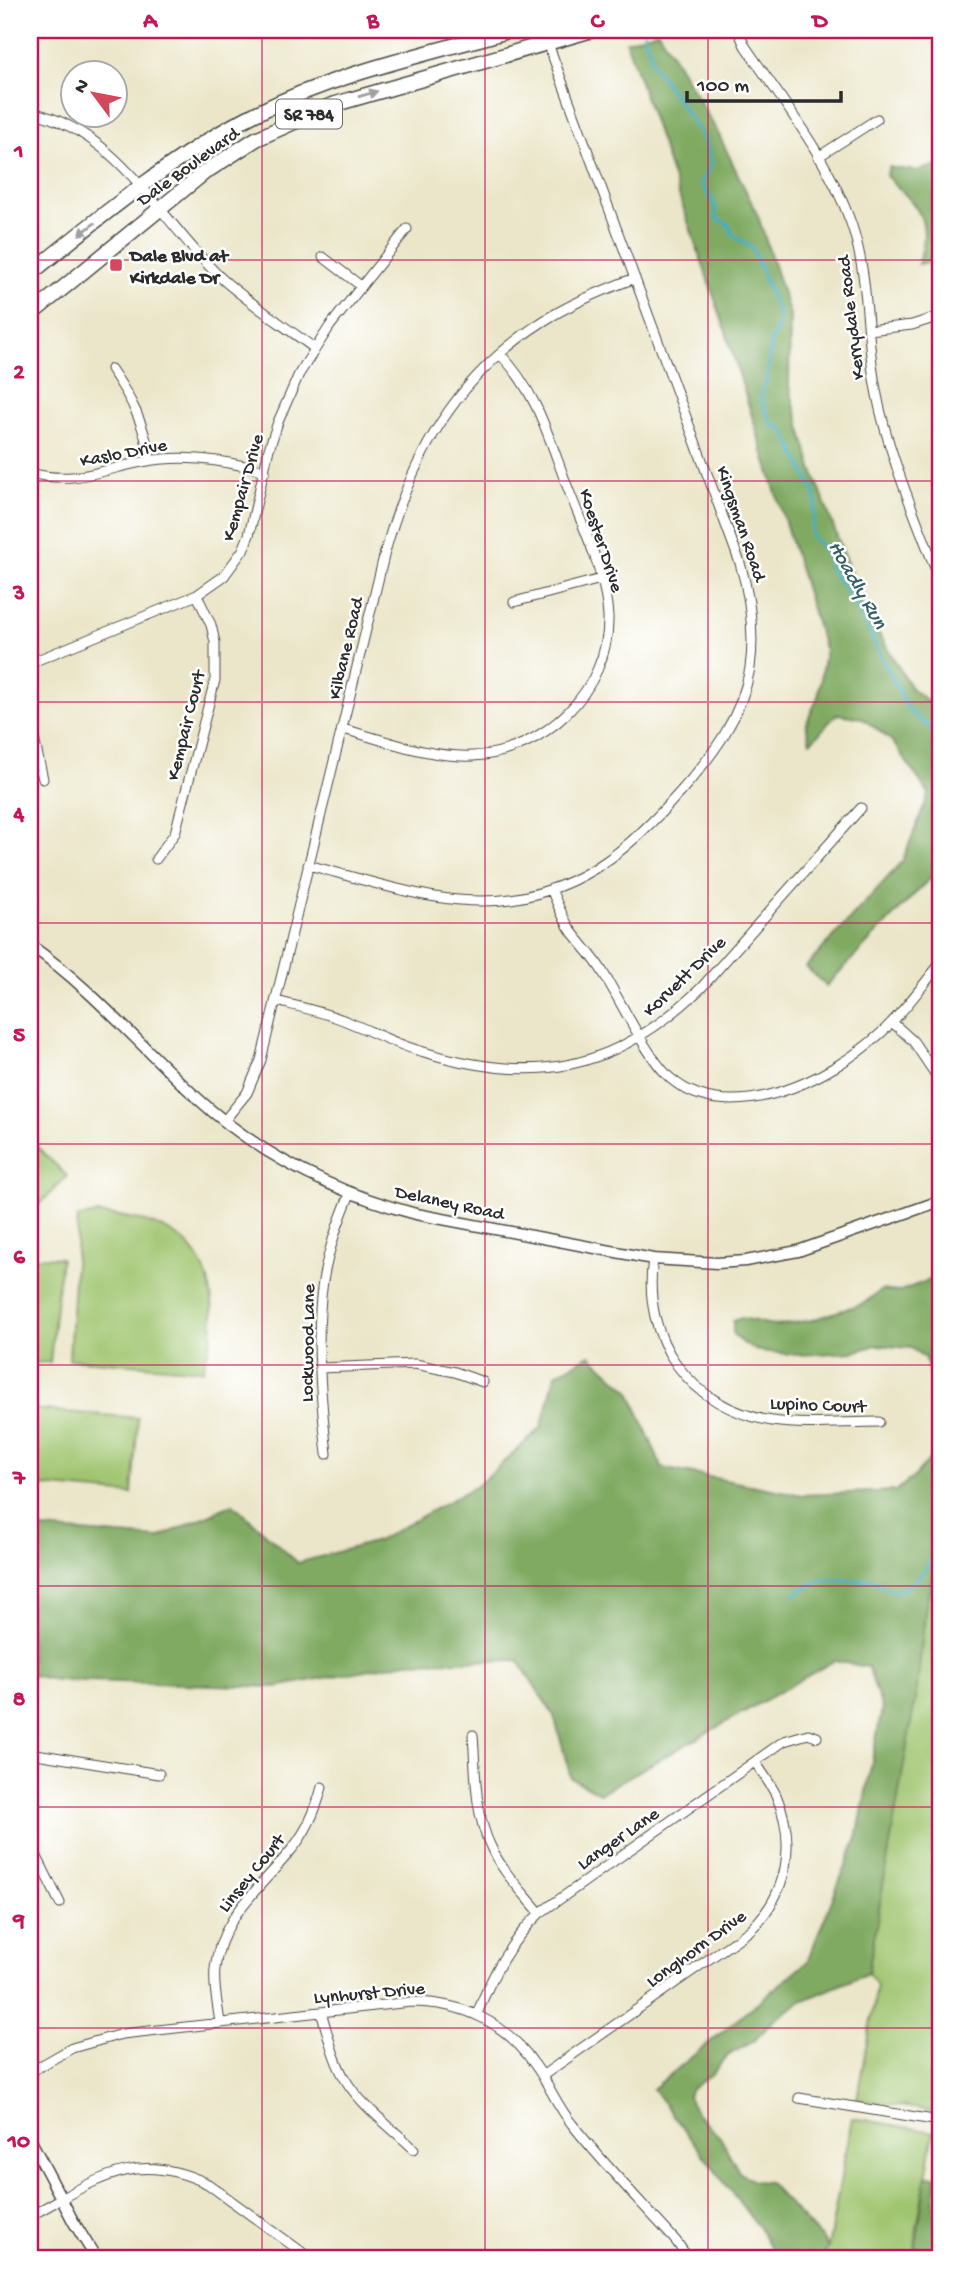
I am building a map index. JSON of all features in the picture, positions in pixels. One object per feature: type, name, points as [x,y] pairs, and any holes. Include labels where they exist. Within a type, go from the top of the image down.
[{"type":"main road","name":"Dale Boulevard","points":[[30,274],[142,187],[225,130],[295,96],[340,80],[511,30]]},
{"type":"main road","name":"Dale Boulevard","points":[[30,314],[159,208],[230,154],[302,117],[546,36],[592,30]]},
{"type":"street","name":"Kerrydale Road","points":[[738,30],[745,46],[839,192],[865,276],[873,377],[884,424],[940,581]]},
{"type":"street","name":"Kingsman Road","points":[[308,865],[458,900],[511,899],[551,889],[597,868],[617,855],[650,826],[700,769],[727,732],[737,711],[750,667],[751,612],[740,563],[546,36]]},
{"type":"street","points":[[30,134],[34,113],[74,128],[94,141],[122,164],[222,278],[314,348]]},
{"type":"street","points":[[818,157],[877,119]]},
{"type":"street","name":"Kempair Drive","points":[[30,663],[197,595],[224,576],[243,550],[285,404],[314,348],[407,229]]},
{"type":"street","points":[[323,257],[361,286]]},
{"type":"street","name":"Kilbane Road","points":[[224,1121],[239,1105],[255,1077],[276,1001],[385,552],[407,482],[440,423],[476,377],[500,354],[542,322],[566,308],[635,278]]},
{"type":"street","points":[[869,330],[912,324],[940,316]]},
{"type":"street","name":"Koester Drive","points":[[343,729],[439,753],[465,756],[502,751],[545,733],[574,707],[584,693],[602,654],[608,618],[601,579],[535,400],[500,354]]},
{"type":"street","points":[[111,369],[139,415],[148,442],[150,460]]},
{"type":"street","name":"Kaslo Drive","points":[[30,473],[69,479],[150,460],[188,458],[214,460],[265,471]]},
{"type":"street","points":[[514,602],[601,579]]},
{"type":"street","name":"Kempair Court","points":[[156,859],[175,833],[215,680],[215,642],[211,625],[197,595]]},
{"type":"street","points":[[30,721],[43,779]]},
{"type":"street","name":"Korvett Drive","points":[[276,1001],[345,1021],[418,1051],[470,1063],[527,1069],[574,1064],[616,1050],[641,1037],[679,1009],[701,988],[861,808]]},
{"type":"street","points":[[551,889],[571,931],[599,965],[658,1064],[676,1082],[713,1100],[738,1101],[782,1090],[836,1068],[863,1049],[892,1022],[940,964]]},
{"type":"street","name":"Delaney Road","points":[[30,945],[78,983],[195,1097],[278,1159],[350,1194],[416,1214],[653,1259],[717,1263],[776,1257],[827,1243],[940,1201]]},
{"type":"street","points":[[892,1022],[913,1041],[940,1081]]},
{"type":"street","name":"Lockwood Lane","points":[[327,1454],[320,1305],[332,1240],[350,1194]]},
{"type":"street","name":"Lupino Court","points":[[653,1259],[650,1292],[657,1327],[674,1362],[699,1390],[730,1409],[773,1421],[879,1422]]},
{"type":"street","points":[[321,1368],[415,1364],[455,1372],[483,1382]]},
{"type":"street","name":"Langer Lane","points":[[477,2014],[486,1989],[510,1947],[540,1913],[784,1741],[808,1734],[817,1737]]},
{"type":"street","points":[[473,1735],[479,1805],[486,1836],[500,1864],[540,1913]]},
{"type":"street","points":[[30,1753],[159,1774]]},
{"type":"street","name":"Longhorn Drive","points":[[542,2076],[749,1931],[768,1911],[779,1890],[786,1867],[786,1833],[774,1792],[755,1762]]},
{"type":"street","name":"Linsey Court","points":[[220,2023],[215,1969],[224,1934],[242,1904],[301,1838],[323,1787]]},
{"type":"street","points":[[30,1843],[60,1903]]},
{"type":"street","name":"Lynhurst Drive","points":[[30,2072],[72,2048],[122,2034],[411,2001],[449,2005],[491,2021],[519,2044],[573,2126],[676,2241],[688,2258]]},
{"type":"street","points":[[321,2012],[337,2062],[346,2080],[365,2103],[414,2149]]},
{"type":"street","points":[[799,2098],[940,2120]]},
{"type":"street","points":[[30,2139],[96,2258]]},
{"type":"street","points":[[30,2216],[114,2172],[143,2168],[176,2171],[217,2190],[310,2258]]},
{"type":"green space","points":[[658,31],[717,131],[758,216],[790,315],[789,386],[812,468],[863,607],[911,688],[940,712],[940,871],[936,872],[826,986],[806,967],[902,862],[929,794],[892,741],[862,718],[837,714],[810,742],[806,724],[818,697],[825,651],[725,329],[626,41]]},
{"type":"green space","points":[[940,165],[940,241],[930,262],[918,264],[924,236],[920,214],[886,176],[889,167],[916,171]]},
{"type":"green space","points":[[30,1140],[67,1176],[30,1214]]},
{"type":"green space","points":[[98,1214],[149,1223],[170,1232],[186,1244],[199,1260],[208,1280],[212,1304],[211,1338],[203,1370],[69,1359],[78,1217]]},
{"type":"green space","points":[[30,1258],[61,1258],[50,1362],[30,1363]]},
{"type":"green space","points":[[940,1277],[940,1399],[924,1357],[911,1348],[876,1345],[854,1352],[798,1355],[759,1351],[744,1344],[733,1334],[733,1321],[742,1318],[776,1326],[812,1320],[864,1303],[882,1290],[898,1292]]},
{"type":"green space","points":[[590,1355],[630,1392],[662,1468],[802,1495],[895,1491],[915,1476],[929,1460],[936,1444],[940,1421],[940,1545],[926,1604],[917,1688],[868,1973],[802,2001],[774,2020],[753,2042],[728,2055],[712,2074],[690,2090],[688,2097],[697,2114],[720,2137],[739,2172],[753,2181],[768,2182],[824,2241],[828,2248],[821,2258],[776,2258],[762,2232],[653,2089],[807,1962],[857,1838],[882,1709],[868,1667],[834,1661],[600,1793],[571,1778],[554,1716],[518,1660],[408,1662],[276,1687],[56,1680],[30,1675],[30,1528],[158,1538],[233,1504],[298,1563],[377,1541],[478,1485],[541,1428],[556,1374]]},
{"type":"green space","points":[[30,1409],[138,1418],[132,1494],[30,1485]]},
{"type":"green space","points":[[940,1545],[940,2093],[937,2112],[857,2099],[877,1985],[868,1973],[926,1604]]},
{"type":"green space","points":[[852,2118],[934,2132],[914,2258],[821,2258],[828,2248]]},
{"type":"green space","points":[[926,2176],[937,2176],[933,2211],[940,2221],[940,2234],[932,2258],[914,2258]]},
{"type":"waterway","name":"Hoadly Run","points":[[644,32],[653,65],[705,140],[712,163],[701,183],[716,207],[716,218],[729,225],[733,235],[753,249],[779,316],[777,330],[771,340],[762,402],[773,426],[779,426],[786,434],[815,493],[811,536],[824,548],[833,575],[851,596],[909,711],[940,736]]},
{"type":"waterway","points":[[793,1595],[816,1582],[832,1579],[871,1579],[885,1588],[901,1590],[915,1581],[936,1555],[940,1556]]},
{"type":"place","name":"Dale Blvd at Kirkdale Dr","points":[[116,265]]}]
